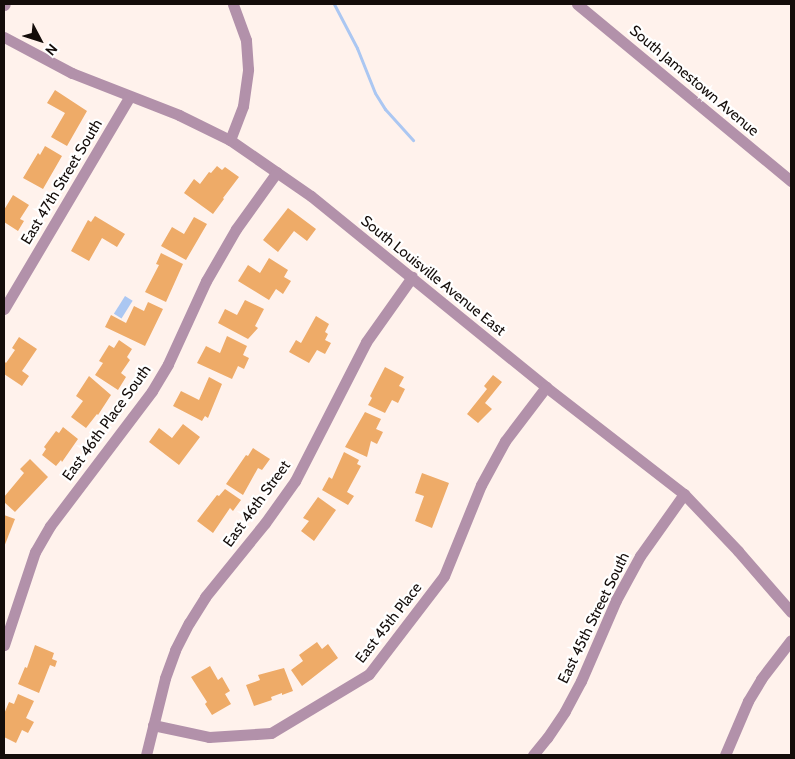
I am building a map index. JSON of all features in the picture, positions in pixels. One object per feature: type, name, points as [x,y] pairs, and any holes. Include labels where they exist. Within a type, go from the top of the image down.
[{"type":"street","points":[[230,140],[243,106],[248,69],[246,40],[233,4]]},
{"type":"street","name":"South Jamestown Avenue","points":[[578,4],[589,9],[791,181]]},
{"type":"street","name":"South Louisville Avenue East","points":[[4,37],[72,73],[179,115],[230,140],[277,172],[412,277],[546,388],[684,494],[738,551],[791,612]]},
{"type":"street","name":"East 47th Street South","points":[[4,309],[130,96]]},
{"type":"street","name":"East 46th Place South","points":[[4,645],[36,552],[50,526],[152,391],[168,364],[211,272],[236,229],[277,172]]},
{"type":"street","name":"East 46th Street","points":[[146,755],[165,678],[175,650],[189,623],[205,597],[265,523],[295,482],[366,342],[412,277]]},
{"type":"street","name":"East 45th Place","points":[[153,725],[209,737],[271,733],[369,674],[444,576],[481,485],[501,448],[546,388]]},
{"type":"street","name":"East 45th Street South","points":[[533,755],[547,738],[564,711],[580,681],[616,600],[640,556],[684,494]]},
{"type":"street","points":[[725,755],[748,701],[761,679],[791,640]]},
{"type":"water","points":[[125,296],[133,301],[122,319],[114,314]]},
{"type":"building","points":[[55,90],[87,111],[67,146],[51,137],[65,113],[47,103]]},
{"type":"building","points":[[45,146],[62,156],[43,189],[23,178],[38,153],[40,155]]},
{"type":"building","points":[[217,166],[222,170],[225,167],[239,177],[213,214],[184,193],[194,179],[200,184],[209,172],[211,173]]},
{"type":"building","points":[[13,195],[29,205],[20,219],[24,221],[18,231],[4,222],[4,210]]},
{"type":"building","points":[[288,208],[316,229],[307,241],[294,231],[278,252],[263,240]]},
{"type":"building","points":[[95,216],[125,234],[117,247],[102,238],[89,261],[71,251],[88,220],[91,222]]},
{"type":"building","points":[[194,217],[207,224],[186,260],[161,246],[172,227],[184,234]]},
{"type":"building","points":[[161,253],[183,264],[166,302],[145,292],[159,265],[156,264]]},
{"type":"building","points":[[269,258],[288,270],[284,277],[291,281],[283,294],[276,289],[269,300],[238,281],[248,265],[260,273]]},
{"type":"building","points":[[245,300],[264,309],[255,326],[258,328],[248,339],[218,323],[225,309],[237,315]]},
{"type":"building","points":[[148,302],[163,309],[145,346],[105,327],[111,315],[126,323],[134,306],[144,311]]},
{"type":"building","points":[[316,316],[329,324],[325,332],[328,334],[325,340],[331,343],[325,354],[317,350],[309,363],[289,352],[296,340],[301,343]]},
{"type":"building","points":[[227,336],[247,346],[243,355],[249,358],[244,369],[238,366],[232,379],[197,363],[206,346],[220,353]]},
{"type":"building","points":[[19,337],[37,349],[22,371],[29,376],[22,386],[4,374],[4,361],[6,363],[15,350],[12,348]]},
{"type":"building","points":[[119,340],[132,349],[127,357],[130,360],[121,373],[126,377],[118,390],[95,375],[103,363],[99,361],[109,345],[114,348]]},
{"type":"building","points":[[385,367],[404,377],[399,386],[405,389],[398,403],[392,400],[385,413],[368,405],[372,398],[370,396]]},
{"type":"building","points":[[493,375],[502,382],[485,403],[492,409],[478,423],[467,414],[487,389],[484,386]]},
{"type":"building","points":[[89,376],[111,395],[98,415],[86,428],[71,417],[83,401],[76,396]]},
{"type":"building","points":[[209,377],[222,384],[208,418],[205,416],[202,421],[173,406],[181,391],[199,400]]},
{"type":"building","points":[[365,412],[381,419],[376,429],[383,432],[377,444],[371,441],[367,457],[345,447]]},
{"type":"building","points":[[183,424],[200,437],[179,465],[149,442],[159,428],[172,438]]},
{"type":"building","points":[[63,427],[78,439],[62,462],[61,460],[56,466],[42,455],[46,449],[44,447],[56,431],[59,433]]},
{"type":"building","points":[[253,448],[270,459],[262,470],[258,468],[243,495],[226,484]]},
{"type":"building","points":[[344,452],[359,460],[357,464],[361,466],[347,492],[354,496],[348,505],[322,490],[329,477],[332,479]]},
{"type":"building","points":[[30,459],[48,477],[15,512],[4,502],[4,497],[24,473],[20,469]]},
{"type":"building","points":[[422,473],[449,483],[432,528],[415,521],[424,496],[415,493]]},
{"type":"building","points":[[225,489],[241,500],[233,511],[230,508],[213,533],[197,521],[217,495],[219,496]]},
{"type":"building","points":[[318,497],[336,510],[314,541],[301,531],[309,521],[303,518]]},
{"type":"building","points":[[4,515],[15,519],[4,547]]},
{"type":"building","points":[[317,642],[322,649],[328,644],[338,658],[302,686],[291,670],[303,661],[299,655]]},
{"type":"building","points":[[35,645],[54,653],[52,659],[57,661],[55,667],[50,665],[39,693],[18,684],[25,667],[27,668]]},
{"type":"building","points":[[210,666],[218,680],[222,677],[230,691],[225,694],[231,704],[212,715],[205,704],[207,702],[191,677]]},
{"type":"building","points":[[284,668],[293,691],[271,697],[272,700],[254,706],[246,685],[260,680],[258,675]]},
{"type":"building","points":[[18,694],[34,701],[26,718],[34,722],[28,733],[22,730],[16,743],[4,737],[4,714],[9,702],[14,704]]},
{"type":"waterway","points":[[334,4],[357,48],[375,93],[385,109],[413,140]]}]
